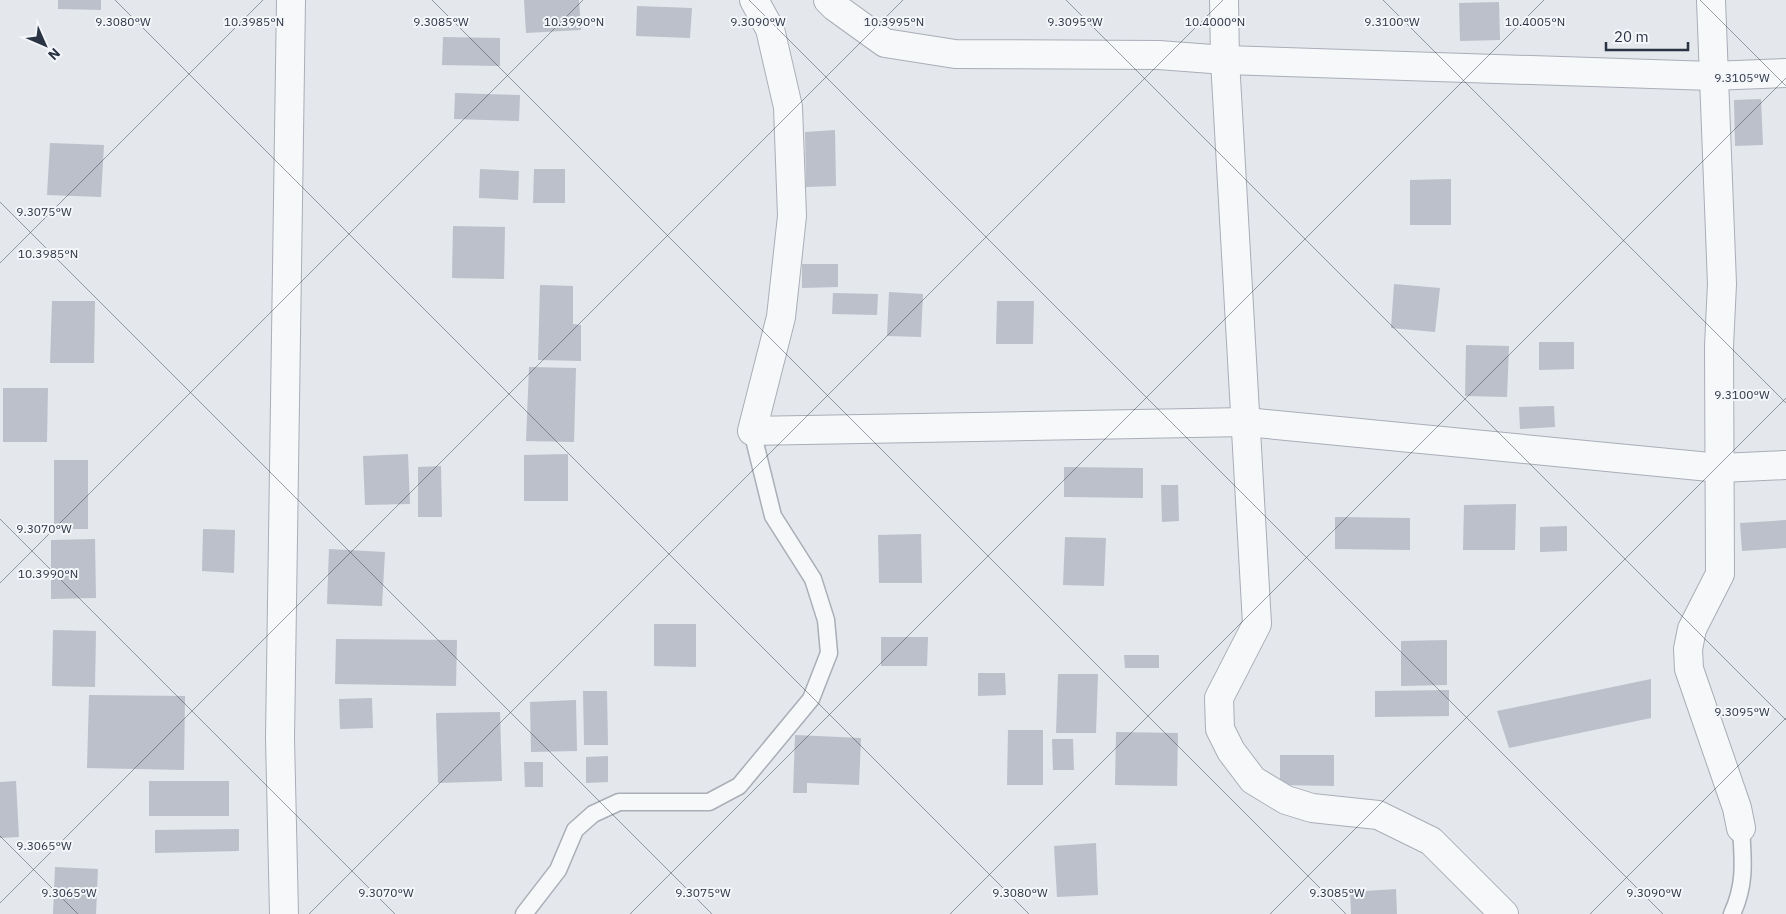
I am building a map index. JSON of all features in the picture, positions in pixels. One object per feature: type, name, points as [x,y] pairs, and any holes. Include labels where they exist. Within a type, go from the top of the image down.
[{"type":"street","points":[[284,914],[280,738],[291,0]]},
{"type":"street","points":[[754,0],[770,29],[788,107],[792,216],[781,317],[752,430],[1246,422],[1720,468],[1786,465]]},
{"type":"street","points":[[828,0],[834,7],[885,43],[946,53],[1159,55],[1225,60],[1712,76],[1786,73]]},
{"type":"street","points":[[1224,0],[1225,60],[1257,624],[1219,698],[1220,729],[1231,751],[1253,780],[1286,800],[1312,808],[1378,815],[1431,840],[1504,914]]},
{"type":"street","points":[[1711,0],[1712,76],[1722,284],[1720,346],[1720,574],[1692,629],[1688,649],[1688,662],[1737,808],[1741,828]]},
{"type":"lane","points":[[524,914],[558,870],[576,830],[593,814],[619,802],[708,802],[739,786],[811,700],[830,653],[826,620],[813,579],[773,516],[752,430]]},
{"type":"lane","points":[[1732,914],[1740,897],[1744,869],[1741,828]]},
{"type":"building","points":[[58,0],[101,0],[101,10],[58,9]]},
{"type":"building","points":[[524,0],[579,0],[581,30],[526,33]]},
{"type":"building","points":[[1499,2],[1500,40],[1460,41],[1459,3]]},
{"type":"building","points":[[637,6],[692,8],[690,38],[636,36]]},
{"type":"building","points":[[443,37],[500,38],[500,66],[442,65]]},
{"type":"building","points":[[455,93],[520,95],[519,121],[454,119]]},
{"type":"building","points":[[1761,99],[1763,145],[1735,146],[1734,100]]},
{"type":"building","points":[[835,130],[836,186],[806,187],[805,132]]},
{"type":"building","points":[[50,143],[104,145],[101,197],[47,195]]},
{"type":"building","points":[[480,169],[519,171],[518,200],[479,198]]},
{"type":"building","points":[[534,169],[565,169],[565,203],[533,203]]},
{"type":"building","points":[[1451,179],[1451,225],[1410,225],[1410,180]]},
{"type":"building","points":[[453,226],[505,227],[504,279],[452,278]]},
{"type":"building","points":[[802,264],[838,264],[838,287],[802,288]]},
{"type":"building","points":[[1394,284],[1440,288],[1435,332],[1391,328]]},
{"type":"building","points":[[540,285],[573,286],[573,324],[581,325],[581,361],[538,360]]},
{"type":"building","points":[[889,292],[923,294],[921,337],[887,336]]},
{"type":"building","points":[[833,293],[878,294],[877,315],[832,314]]},
{"type":"building","points":[[52,301],[95,301],[94,363],[50,363]]},
{"type":"building","points":[[997,301],[1034,301],[1033,344],[996,344]]},
{"type":"building","points":[[1539,342],[1574,342],[1574,369],[1539,370]]},
{"type":"building","points":[[1466,345],[1509,346],[1507,397],[1465,396]]},
{"type":"building","points":[[529,367],[576,368],[574,442],[526,441]]},
{"type":"building","points":[[3,388],[48,388],[47,442],[3,442]]},
{"type":"building","points":[[1554,406],[1555,427],[1520,429],[1519,407]]},
{"type":"building","points":[[408,454],[410,504],[365,505],[363,456]]},
{"type":"building","points":[[568,454],[568,501],[524,501],[524,455]]},
{"type":"building","points":[[54,460],[88,460],[88,529],[54,529]]},
{"type":"building","points":[[441,466],[442,517],[418,517],[418,467]]},
{"type":"building","points":[[1064,467],[1143,468],[1143,498],[1064,497]]},
{"type":"building","points":[[1161,485],[1178,485],[1179,521],[1162,522]]},
{"type":"building","points":[[1516,504],[1515,550],[1463,550],[1464,505]]},
{"type":"building","points":[[1335,517],[1410,518],[1410,550],[1335,549]]},
{"type":"building","points":[[1786,520],[1786,548],[1742,551],[1740,523]]},
{"type":"building","points":[[1567,526],[1567,551],[1540,552],[1540,527]]},
{"type":"building","points":[[203,529],[235,530],[234,573],[202,571]]},
{"type":"building","points":[[921,534],[922,583],[879,583],[878,535]]},
{"type":"building","points":[[1065,537],[1106,538],[1104,586],[1063,585]]},
{"type":"building","points":[[95,539],[96,598],[51,599],[51,540]]},
{"type":"building","points":[[329,549],[385,552],[382,606],[327,604]]},
{"type":"building","points":[[654,624],[696,624],[696,667],[654,666]]},
{"type":"building","points":[[53,630],[96,631],[95,687],[52,686]]},
{"type":"building","points":[[881,637],[928,637],[927,666],[881,666]]},
{"type":"building","points":[[336,639],[457,640],[456,686],[335,684]]},
{"type":"building","points":[[1447,640],[1447,685],[1401,686],[1401,641]]},
{"type":"building","points":[[1124,655],[1159,655],[1159,668],[1125,668]]},
{"type":"building","points":[[978,673],[1005,673],[1006,695],[978,696]]},
{"type":"building","points":[[1058,674],[1098,674],[1096,733],[1056,733]]},
{"type":"building","points":[[1651,679],[1651,718],[1509,748],[1497,711]]},
{"type":"building","points":[[1449,690],[1449,716],[1375,717],[1375,691]]},
{"type":"building","points":[[583,691],[607,691],[608,745],[584,745]]},
{"type":"building","points":[[89,695],[185,696],[184,770],[87,768]]},
{"type":"building","points":[[372,698],[373,728],[340,729],[339,699]]},
{"type":"building","points":[[576,700],[577,751],[531,752],[530,702]]},
{"type":"building","points":[[500,712],[502,781],[438,783],[436,713]]},
{"type":"building","points":[[1008,730],[1043,730],[1043,785],[1007,785]]},
{"type":"building","points":[[1116,732],[1178,733],[1177,786],[1115,785]]},
{"type":"building","points":[[795,735],[861,738],[859,785],[807,783],[807,793],[793,793]]},
{"type":"building","points":[[1052,739],[1073,739],[1074,770],[1053,770]]},
{"type":"building","points":[[1280,755],[1334,755],[1334,786],[1280,785]]},
{"type":"building","points":[[608,756],[608,782],[586,783],[586,757]]},
{"type":"building","points":[[524,762],[543,762],[543,787],[525,787]]},
{"type":"building","points":[[16,781],[19,837],[0,838],[0,782]]},
{"type":"building","points":[[149,781],[229,781],[229,816],[149,816]]},
{"type":"building","points":[[239,829],[239,851],[155,853],[155,830]]},
{"type":"building","points":[[1096,843],[1098,895],[1057,897],[1054,846]]},
{"type":"building","points":[[55,867],[98,869],[96,914],[53,914]]},
{"type":"building","points":[[1396,889],[1397,914],[1351,914],[1350,892]]}]
